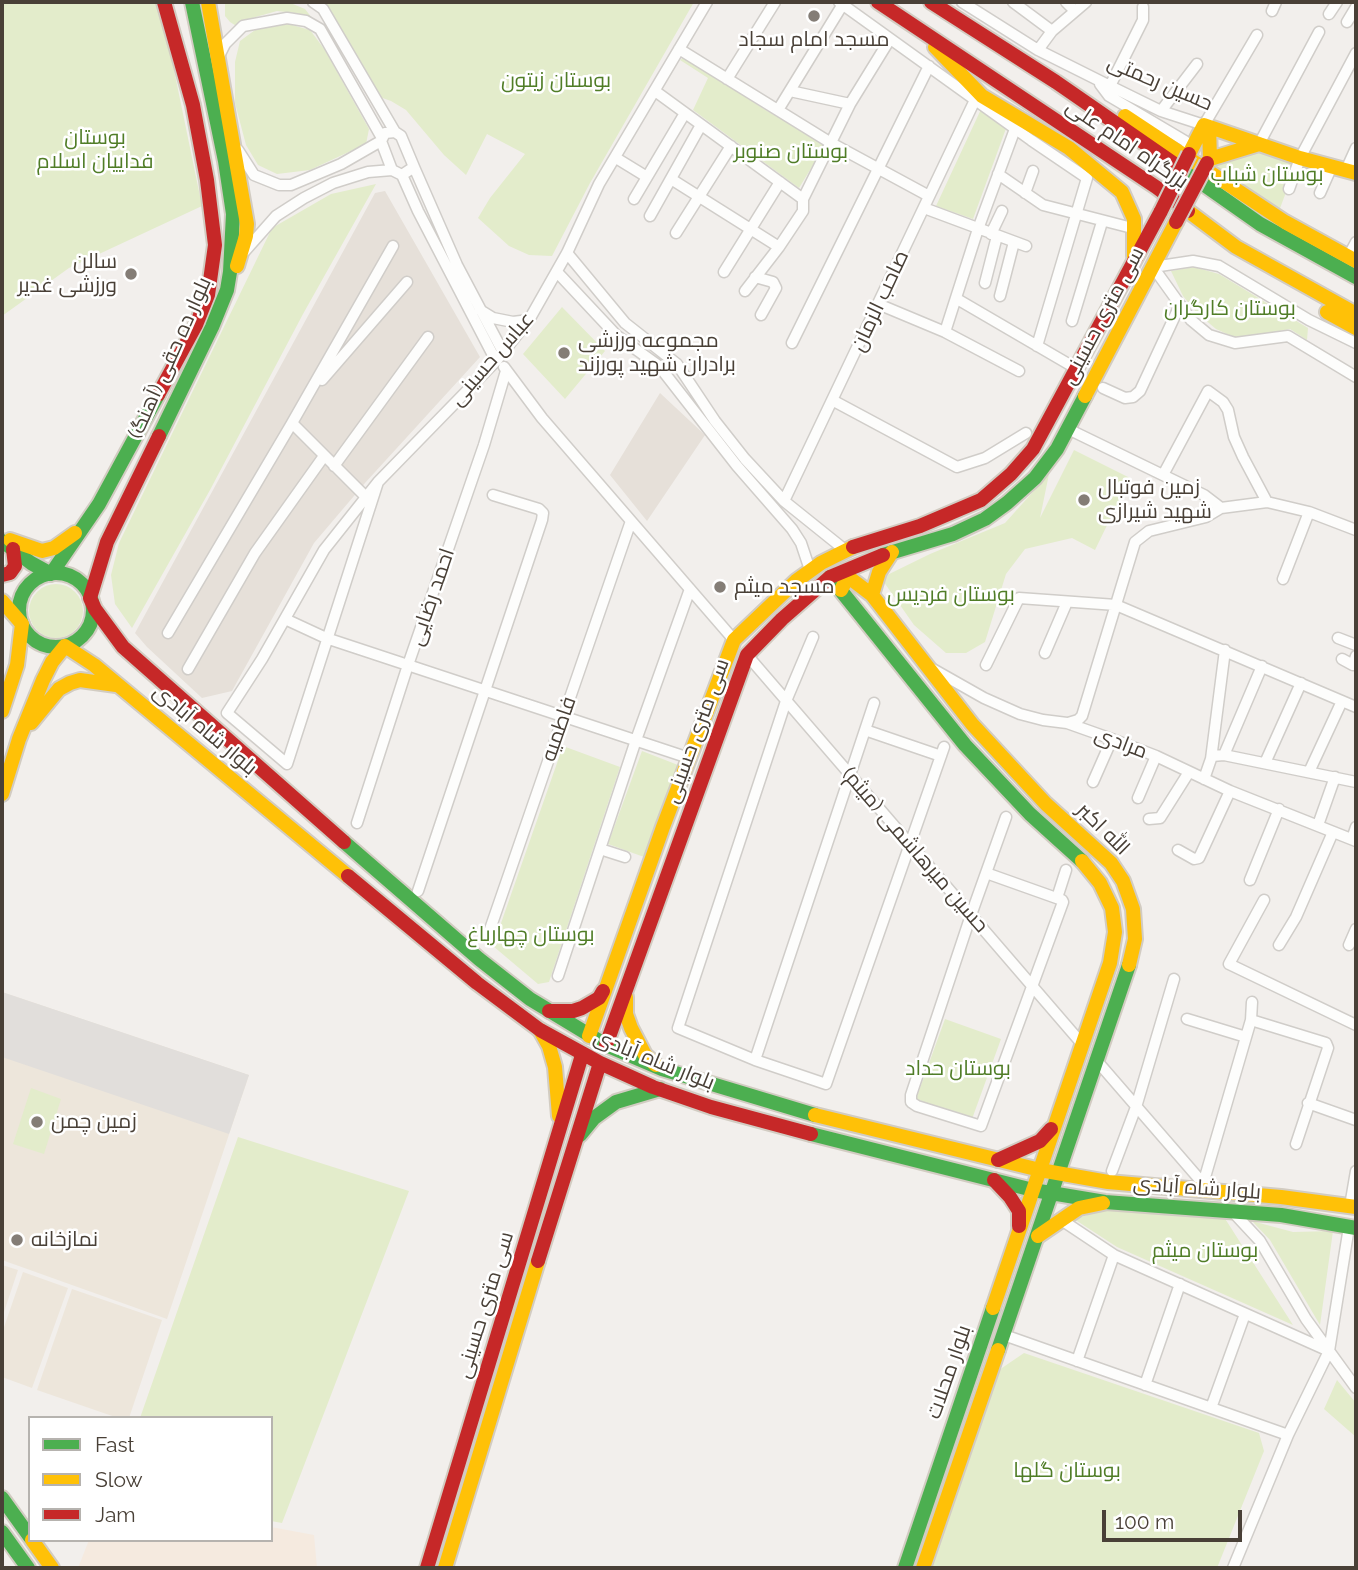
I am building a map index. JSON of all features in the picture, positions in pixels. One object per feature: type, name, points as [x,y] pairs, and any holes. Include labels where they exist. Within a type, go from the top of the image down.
[{"type":"main road","name":"بلوار ده حقی (آهنگ)","points":[[51,574],[99,504],[196,325],[208,295],[215,245],[208,180],[193,105],[164,2]]},
{"type":"main road","name":"بلوار ده حقی (آهنگ)","points":[[90,598],[107,542],[212,327],[228,284],[233,214],[225,161],[192,2]]},
{"type":"main road","points":[[208,2],[247,224],[240,257],[228,284]]},
{"type":"main road","name":"بزرگراه امام علی","points":[[878,2],[1156,187],[1236,247],[1356,314]]},
{"type":"main road","name":"بزرگراه امام علی","points":[[931,2],[1056,82],[1260,224],[1356,277]]},
{"type":"main road","points":[[920,30],[982,96],[1069,148],[1122,192],[1136,229],[1132,266]]},
{"type":"main road","points":[[1056,82],[1085,92],[1285,222],[1353,258]]},
{"type":"main road","name":"حسین رحمتی","points":[[1206,126],[1300,158],[1345,170]]},
{"type":"main road","name":"سی متری حسینی","points":[[427,1568],[582,1055],[734,640],[810,570],[845,550],[920,526],[981,500],[1011,474],[1033,449],[1206,126]]},
{"type":"main road","name":"سی متری حسینی","points":[[445,1568],[600,1063],[747,655],[782,619],[830,577],[892,552],[953,534],[985,519],[1035,478],[1068,429],[1208,161],[1206,126]]},
{"type":"main road","points":[[1208,161],[1259,144]]},
{"type":"main road","points":[[1236,247],[1312,304],[1356,328]]},
{"type":"main road","points":[[6,543],[42,551],[54,548],[77,531],[99,504]]},
{"type":"main road","points":[[6,543],[32,564],[51,574]]},
{"type":"main road","points":[[2,575],[10,573],[15,566],[6,543]]},
{"type":"main road","points":[[841,590],[845,582],[851,579],[872,595],[879,572],[892,552]]},
{"type":"main road","points":[[2,711],[17,665],[22,624],[19,613],[24,592],[31,583],[51,574],[61,574],[79,582],[90,598],[92,618],[82,636],[65,646],[52,662],[19,739],[2,794]]},
{"type":"main road","name":"الله اکبر","points":[[830,577],[965,744],[1030,814],[1078,857],[1100,883],[1112,908],[1115,932],[1110,963],[1034,1190]]},
{"type":"main road","name":"الله اکبر","points":[[872,595],[972,724],[1046,804],[1103,855],[1123,881],[1133,909],[1135,939],[1129,967],[1051,1194]]},
{"type":"main road","name":"بلوار شاه آبادی","points":[[90,598],[123,647],[202,718],[480,958],[550,1011],[606,1045],[657,1067],[816,1115],[1040,1170],[1108,1182],[1206,1188],[1353,1206]]},
{"type":"main road","points":[[2,601],[34,640],[54,647],[65,646]]},
{"type":"main road","points":[[734,640],[747,655]]},
{"type":"main road","name":"بلوار شاه آبادی","points":[[65,646],[94,664],[441,954],[540,1030],[582,1055],[660,1089],[712,1107],[865,1149],[1051,1194],[1105,1202],[1281,1215],[1353,1227]]},
{"type":"main road","points":[[19,739],[59,689],[80,680],[118,685]]},
{"type":"main road","points":[[2,756],[8,762],[9,772]]},
{"type":"main road","points":[[550,1011],[573,1011],[599,998],[614,964]]},
{"type":"main road","points":[[631,971],[625,999],[626,1014],[638,1043],[657,1067]]},
{"type":"main road","points":[[540,1030],[549,1046],[555,1067],[559,1105],[558,1135]]},
{"type":"main road","points":[[1083,1045],[1097,1061]]},
{"type":"main road","points":[[571,1152],[584,1128],[604,1110],[627,1097],[660,1089]]},
{"type":"main road","points":[[999,1160],[1040,1141],[1056,1123]]},
{"type":"main road","points":[[994,1181],[1019,1211],[1018,1235]]},
{"type":"main road","name":"بلوار محلات","points":[[905,1568],[1034,1190]]},
{"type":"main road","name":"بلوار محلات","points":[[923,1568],[1051,1194]]},
{"type":"main road","points":[[1037,1237],[1079,1208],[1105,1202]]},
{"type":"main road","points":[[2,1498],[28,1535]]},
{"type":"main road","points":[[2,1532],[27,1568]]},
{"type":"main road","points":[[33,1542],[52,1568]]},
{"type":"street","points":[[313,2],[323,9],[395,132],[401,136],[506,371],[542,418],[734,640]]},
{"type":"street","name":"عباس حسینی","points":[[326,638],[287,764],[227,713],[262,659],[324,550],[378,482],[499,356],[529,320],[567,253],[600,184],[707,2]]},
{"type":"street","points":[[727,79],[775,2]]},
{"type":"street","name":"حسین رحمتی","points":[[961,2],[1038,50],[1161,111],[1206,126]]},
{"type":"street","points":[[1013,2],[1052,31]]},
{"type":"street","points":[[1066,2],[1075,11]]},
{"type":"street","points":[[1038,50],[1052,31],[1086,2]]},
{"type":"street","points":[[1329,14],[1337,2]]},
{"type":"street","points":[[778,110],[841,3],[1087,178],[1037,346]]},
{"type":"street","points":[[1110,86],[1143,20],[1143,7]]},
{"type":"street","points":[[1347,22],[1356,7]]},
{"type":"street","points":[[218,59],[225,44],[243,26],[287,18],[306,21],[320,29],[499,356]]},
{"type":"street","points":[[1259,144],[1319,32]]},
{"type":"street","points":[[1206,126],[1257,36]]},
{"type":"street","points":[[745,291],[803,211],[803,199],[850,104],[890,39]]},
{"type":"street","points":[[679,49],[831,143],[929,196]]},
{"type":"street","points":[[1289,189],[1300,158],[1356,53]]},
{"type":"street","points":[[1161,111],[1198,64]]},
{"type":"street","points":[[792,343],[929,66]]},
{"type":"street","points":[[1098,80],[1109,96],[1185,141],[1190,153]]},
{"type":"street","points":[[655,91],[803,199]]},
{"type":"street","points":[[790,91],[850,104]]},
{"type":"street","name":"صاحب الزمان","points":[[784,501],[975,100]]},
{"type":"street","points":[[634,199],[685,113]]},
{"type":"street","points":[[650,216],[701,125]]},
{"type":"street","points":[[945,332],[978,229],[1015,129]]},
{"type":"street","points":[[233,141],[254,175],[279,185],[291,185],[341,164],[382,139],[385,134],[395,132]]},
{"type":"street","points":[[676,233],[731,146]]},
{"type":"street","points":[[1320,193],[1345,170],[1356,148]]},
{"type":"street","points":[[616,158],[647,177]]},
{"type":"street","points":[[240,257],[276,216],[333,183],[368,172],[397,173],[414,167]]},
{"type":"street","points":[[1026,193],[1033,170]]},
{"type":"street","points":[[998,174],[1043,205],[1136,229]]},
{"type":"street","points":[[671,178],[779,247]]},
{"type":"street","points":[[724,272],[780,182]]},
{"type":"street","points":[[923,208],[1026,246]]},
{"type":"street","points":[[985,283],[994,235],[1002,211]]},
{"type":"street","points":[[1072,321],[1102,222]]},
{"type":"street","points":[[1000,296],[1014,242]]},
{"type":"street","points":[[1353,258],[1356,242]]},
{"type":"street","points":[[168,633],[393,246]]},
{"type":"street","points":[[567,253],[625,323],[677,364],[715,421],[745,459],[784,501],[845,550]]},
{"type":"street","points":[[1356,343],[1309,320],[1219,266],[1193,261],[1153,267],[1180,305],[1199,328],[1209,335],[1235,343],[1288,335],[1356,377]]},
{"type":"street","points":[[557,272],[616,335],[659,366],[737,466],[792,529],[801,542],[810,570]]},
{"type":"street","points":[[755,277],[773,282],[776,288],[761,316]]},
{"type":"street","points":[[306,399],[407,282]]},
{"type":"street","points":[[957,299],[1077,369]]},
{"type":"street","points":[[878,304],[945,332],[1019,371]]},
{"type":"street","points":[[1102,388],[1125,398],[1133,397],[1140,391],[1180,305]]},
{"type":"street","points":[[480,310],[493,318],[513,322],[529,320]]},
{"type":"street","points":[[334,466],[428,337]]},
{"type":"street","name":"احمد رضایی","points":[[357,823],[484,445],[506,371]]},
{"type":"street","points":[[1163,475],[1209,391],[1223,402],[1228,410],[1243,457],[1267,502]]},
{"type":"street","points":[[832,400],[957,467],[985,458],[1026,433]]},
{"type":"street","points":[[292,423],[366,498]]},
{"type":"street","points":[[1068,429],[1205,495],[1221,508]]},
{"type":"street","points":[[188,668],[255,552],[324,456]]},
{"type":"street","points":[[326,638],[378,482]]},
{"type":"street","points":[[418,891],[543,513],[539,509],[493,495]]},
{"type":"street","points":[[1067,723],[1079,720],[1082,716],[1132,550],[1139,537],[1149,531],[1206,517],[1221,508],[1267,502],[1309,512],[1356,530]]},
{"type":"street","points":[[1283,579],[1309,512]]},
{"type":"street","name":"فاطمیه","points":[[487,938],[631,521]]},
{"type":"street","points":[[558,976],[636,740],[690,589]]},
{"type":"street","points":[[986,665],[1018,598],[1116,605],[1356,707]]},
{"type":"street","points":[[1045,653],[1068,602]]},
{"type":"street","points":[[285,619],[326,638],[689,758]]},
{"type":"street","points":[[813,637],[786,701],[678,1028],[755,1060],[826,1084],[943,752],[865,730]]},
{"type":"street","points":[[1338,638],[1356,645]]},
{"type":"street","points":[[1204,779],[1210,760],[1226,650]]},
{"type":"street","name":"حسین میرهاشمی (میثم)","points":[[747,655],[1083,1045]]},
{"type":"street","points":[[1342,659],[1353,665],[1356,656]]},
{"type":"street","name":"مرادی","points":[[924,664],[984,698],[1020,714],[1067,723],[1112,739],[1156,756],[1230,791],[1354,840]]},
{"type":"street","points":[[1224,755],[1262,666]]},
{"type":"street","points":[[1265,763],[1301,683]]},
{"type":"street","points":[[1309,772],[1342,701]]},
{"type":"street","points":[[755,1060],[874,703]]},
{"type":"street","points":[[1093,782],[1112,739]]},
{"type":"street","points":[[1210,760],[1215,755],[1224,755],[1335,777],[1355,778]]},
{"type":"street","points":[[1138,798],[1156,756]]},
{"type":"street","points":[[1149,819],[1160,818],[1189,772]]},
{"type":"street","points":[[1318,825],[1335,777]]},
{"type":"street","points":[[1178,850],[1197,860],[1230,791]]},
{"type":"street","points":[[1250,880],[1279,809]]},
{"type":"street","points":[[986,873],[1063,902],[981,1126],[911,1102],[911,1095],[971,915],[986,873],[1006,817]]},
{"type":"street","points":[[1354,840],[1356,827]]},
{"type":"street","points":[[1279,945],[1296,917],[1334,832]]},
{"type":"street","points":[[600,849],[625,857]]},
{"type":"street","points":[[1057,898],[1066,870]]},
{"type":"street","points":[[1264,900],[1229,964],[1356,1025]]},
{"type":"street","points":[[1349,945],[1356,929]]},
{"type":"street","points":[[1112,1171],[1136,1107],[1174,979]]},
{"type":"street","points":[[1206,1188],[1251,1020],[1252,1002]]},
{"type":"street","points":[[1187,1018],[1245,1037]]},
{"type":"street","points":[[1251,1020],[1326,1043],[1328,1048],[1296,1144]]},
{"type":"street","points":[[1097,1061],[1206,1188]]},
{"type":"street","points":[[1308,1103],[1356,1120]]},
{"type":"street","points":[[1353,1206],[1356,1171]]},
{"type":"street","points":[[1233,1212],[1261,1241],[1306,1319],[1356,1388]]},
{"type":"street","points":[[1060,1219],[1114,1255],[1329,1351]]},
{"type":"street","points":[[1233,1568],[1288,1435],[1329,1351],[1353,1227]]},
{"type":"street","points":[[1077,1361],[1114,1255]]},
{"type":"street","points":[[1145,1385],[1180,1284]]},
{"type":"street","points":[[1211,1408],[1245,1314]]},
{"type":"street","points":[[1004,1335],[1288,1435]]},
{"type":"shaded area","points":[[385,191],[480,357],[314,543],[232,691],[202,698],[135,633],[375,193]]},
{"type":"shaded area","points":[[660,393],[705,435],[647,521],[610,475]]},
{"type":"shaded area","points":[[2,992],[249,1075],[167,1319],[2,1260]]},
{"type":"shaded area","points":[[2,992],[249,1075],[229,1134],[2,1057]]},
{"type":"shaded area","points":[[2,1265],[18,1270],[2,1318]]},
{"type":"shaded area","points":[[23,1272],[68,1288],[32,1388],[2,1377],[2,1333]]},
{"type":"shaded area","points":[[72,1289],[162,1320],[130,1416],[112,1416],[37,1390]]},
{"type":"shaded area","points":[[273,1527],[314,1535],[317,1568],[78,1568],[88,1542],[273,1542]]},
{"type":"green space","name":"بوستان فداییان اسلام","points":[[2,2],[160,2],[202,206],[69,268],[2,316]]},
{"type":"green space","points":[[225,2],[288,2],[305,9],[312,18],[277,11],[245,20],[238,27],[225,16]]},
{"type":"green space","name":"بوستان زیتون","points":[[320,2],[694,2],[590,183],[552,256],[529,255],[509,246],[478,218],[490,198],[525,154],[487,134],[466,175],[444,155],[406,110],[374,95]]},
{"type":"green space","points":[[285,23],[310,30],[325,50],[369,129],[366,144],[310,170],[277,174],[258,165],[246,145],[235,103],[235,62],[240,41],[255,30]]},
{"type":"green space","name":"بوستان صنوبر","points":[[685,57],[767,111],[826,144],[799,188],[693,110],[708,78],[680,60]]},
{"type":"green space","points":[[983,105],[1008,123],[973,219],[936,206]]},
{"type":"green space","name":"بوستان شباب","points":[[1258,149],[1298,160],[1279,211],[1212,167]]},
{"type":"green space","points":[[376,184],[132,628],[115,604],[111,575],[119,543],[272,228],[331,194]]},
{"type":"green space","name":"بوستان کارگران","points":[[1194,267],[1219,274],[1308,328],[1307,340],[1290,329],[1238,339],[1216,329],[1197,313],[1183,296],[1171,271]]},
{"type":"green space","name":"مجموعه ورزشی برادران شهید پورزند","points":[[562,307],[605,351],[565,399],[523,354]]},
{"type":"green space","name":"بوستان فردیس","points":[[1074,450],[1130,478],[1095,550],[1072,538],[1025,549],[1006,574],[985,642],[966,653],[946,653],[914,625],[881,578],[1005,523],[1049,474],[1040,518]]},
{"type":"green space","points":[[56,584],[75,592],[83,611],[75,630],[56,638],[37,630],[29,611],[37,592]]},
{"type":"green space","name":"بوستان چهارباغ","points":[[563,746],[620,767],[549,982],[538,984],[493,946]]},
{"type":"green space","points":[[642,751],[678,765],[644,857],[608,844]]},
{"type":"green space","name":"بوستان حداد","points":[[945,1019],[1001,1039],[972,1119],[916,1099]]},
{"type":"green space","name":"زمین چمن","points":[[31,1088],[61,1099],[44,1154],[13,1144]]},
{"type":"green space","points":[[238,1137],[409,1191],[282,1523],[273,1521],[273,1416],[141,1416]]},
{"type":"green space","name":"بوستان میثم","points":[[1108,1209],[1224,1217],[1293,1325],[1117,1247],[1074,1219]]},
{"type":"green space","points":[[1252,1221],[1293,1232],[1333,1231],[1320,1325],[1270,1240]]},
{"type":"green space","name":"بوستان گلها","points":[[1024,1353],[1259,1433],[1264,1451],[1217,1568],[932,1568],[999,1370]]},
{"type":"green space","points":[[1337,1380],[1356,1403],[1356,1437],[1324,1409]]},
{"type":"traffic: fast","points":[[159,436],[212,327],[227,290],[230,272],[233,214],[225,161],[192,2]]},
{"type":"traffic: fast","points":[[1176,165],[1260,224],[1356,277]]},
{"type":"traffic: fast","points":[[2,541],[51,574],[99,504],[158,395]]},
{"type":"traffic: fast","points":[[883,555],[953,534],[985,519],[1007,503],[1035,478],[1057,449],[1085,396]]},
{"type":"traffic: fast","points":[[56,573],[70,576],[82,584],[90,596],[93,610],[90,624],[82,636],[70,644],[56,647],[42,644],[30,636],[22,624],[19,610],[22,596],[30,584],[42,576],[56,573]]},
{"type":"traffic: fast","points":[[830,577],[965,745],[1030,814],[1082,861]]},
{"type":"traffic: fast","points":[[344,842],[479,959],[530,999],[606,1045],[662,1069],[815,1115]]},
{"type":"traffic: fast","points":[[998,1350],[1129,965]]},
{"type":"traffic: fast","points":[[580,1135],[594,1118],[616,1102],[660,1089]]},
{"type":"traffic: fast","points":[[811,1134],[1033,1190],[1105,1202],[1281,1215],[1356,1228]]},
{"type":"traffic: fast","points":[[905,1568],[993,1308]]},
{"type":"traffic: fast","points":[[2,1498],[28,1534]]},
{"type":"traffic: fast","points":[[2,1532],[28,1568]]},
{"type":"traffic: slow","points":[[208,2],[247,224],[237,266]]},
{"type":"traffic: slow","points":[[935,47],[982,96],[1069,148],[1122,192],[1134,219],[1134,256]]},
{"type":"traffic: slow","points":[[1125,116],[1285,222],[1356,261]]},
{"type":"traffic: slow","points":[[1189,154],[1204,125],[1300,158],[1356,173]]},
{"type":"traffic: slow","points":[[1207,163],[1210,159],[1209,127]]},
{"type":"traffic: slow","points":[[1210,159],[1259,144]]},
{"type":"traffic: slow","points":[[1188,211],[1236,247],[1356,314]]},
{"type":"traffic: slow","points":[[1085,396],[1176,222]]},
{"type":"traffic: slow","points":[[1327,312],[1356,328]]},
{"type":"traffic: slow","points":[[10,540],[42,551],[54,548],[75,533]]},
{"type":"traffic: slow","points":[[589,1036],[663,827],[734,640],[796,581],[821,563],[853,547]]},
{"type":"traffic: slow","points":[[892,552],[879,572],[872,595],[972,724],[1046,804],[1111,863],[1123,881],[1133,909],[1135,939],[1129,965]]},
{"type":"traffic: slow","points":[[841,590],[845,582],[851,579],[872,595]]},
{"type":"traffic: slow","points":[[2,601],[22,624],[17,665],[2,711]]},
{"type":"traffic: slow","points":[[2,794],[19,739],[43,680],[52,662],[65,646],[94,665],[348,876]]},
{"type":"traffic: slow","points":[[31,723],[59,689],[70,683],[80,680],[116,685]]},
{"type":"traffic: slow","points":[[993,1308],[1110,963],[1115,932],[1112,908],[1100,883],[1082,861]]},
{"type":"traffic: slow","points":[[626,997],[626,1014],[631,1028],[645,1055],[656,1065]]},
{"type":"traffic: slow","points":[[540,1030],[549,1046],[555,1067],[559,1116]]},
{"type":"traffic: slow","points":[[815,1115],[1040,1170],[1108,1182],[1281,1197],[1356,1207]]},
{"type":"traffic: slow","points":[[1038,1236],[1079,1208],[1103,1203]]},
{"type":"traffic: slow","points":[[445,1568],[538,1261]]},
{"type":"traffic: slow","points":[[923,1568],[998,1350]]},
{"type":"traffic: slow","points":[[33,1542],[52,1568]]},
{"type":"traffic: jam","points":[[158,395],[196,325],[208,295],[215,245],[207,180],[193,105],[164,2]]},
{"type":"traffic: jam","points":[[878,2],[1188,211]]},
{"type":"traffic: jam","points":[[931,2],[1056,82],[1176,165]]},
{"type":"traffic: jam","points":[[1161,211],[1189,154]]},
{"type":"traffic: jam","points":[[1176,222],[1207,163]]},
{"type":"traffic: jam","points":[[853,547],[920,526],[981,500],[1011,474],[1033,449],[1161,211]]},
{"type":"traffic: jam","points":[[159,436],[107,542],[90,598],[95,609],[123,647],[344,842]]},
{"type":"traffic: jam","points":[[2,575],[10,573],[15,566],[13,549]]},
{"type":"traffic: jam","points":[[606,1045],[747,655],[782,619],[830,577],[883,555]]},
{"type":"traffic: jam","points":[[348,876],[477,983],[540,1030],[600,1063],[653,1087],[711,1107],[811,1134]]},
{"type":"traffic: jam","points":[[549,1011],[573,1011],[582,1008],[599,998],[603,991]]},
{"type":"traffic: jam","points":[[427,1568],[582,1055]]},
{"type":"traffic: jam","points":[[538,1261],[600,1063]]},
{"type":"traffic: jam","points":[[998,1160],[1040,1141],[1051,1129]]},
{"type":"traffic: jam","points":[[994,1180],[1019,1211],[1019,1226]]},
{"type":"place","name":"مسجد امام سجاد","points":[[814,16]]},
{"type":"place","name":"سالن ورزشی غدیر","points":[[131,274]]},
{"type":"place","name":"مجموعه ورزشی برادران شهید پورزند","points":[[564,353]]},
{"type":"place","name":"زمین فوتبال شهید شیرازی","points":[[1084,500]]},
{"type":"place","name":"مسجد میثم","points":[[720,587]]},
{"type":"place","name":"زمین چمن","points":[[37,1122]]},
{"type":"place","name":"نمازخانه","points":[[17,1240]]}]
